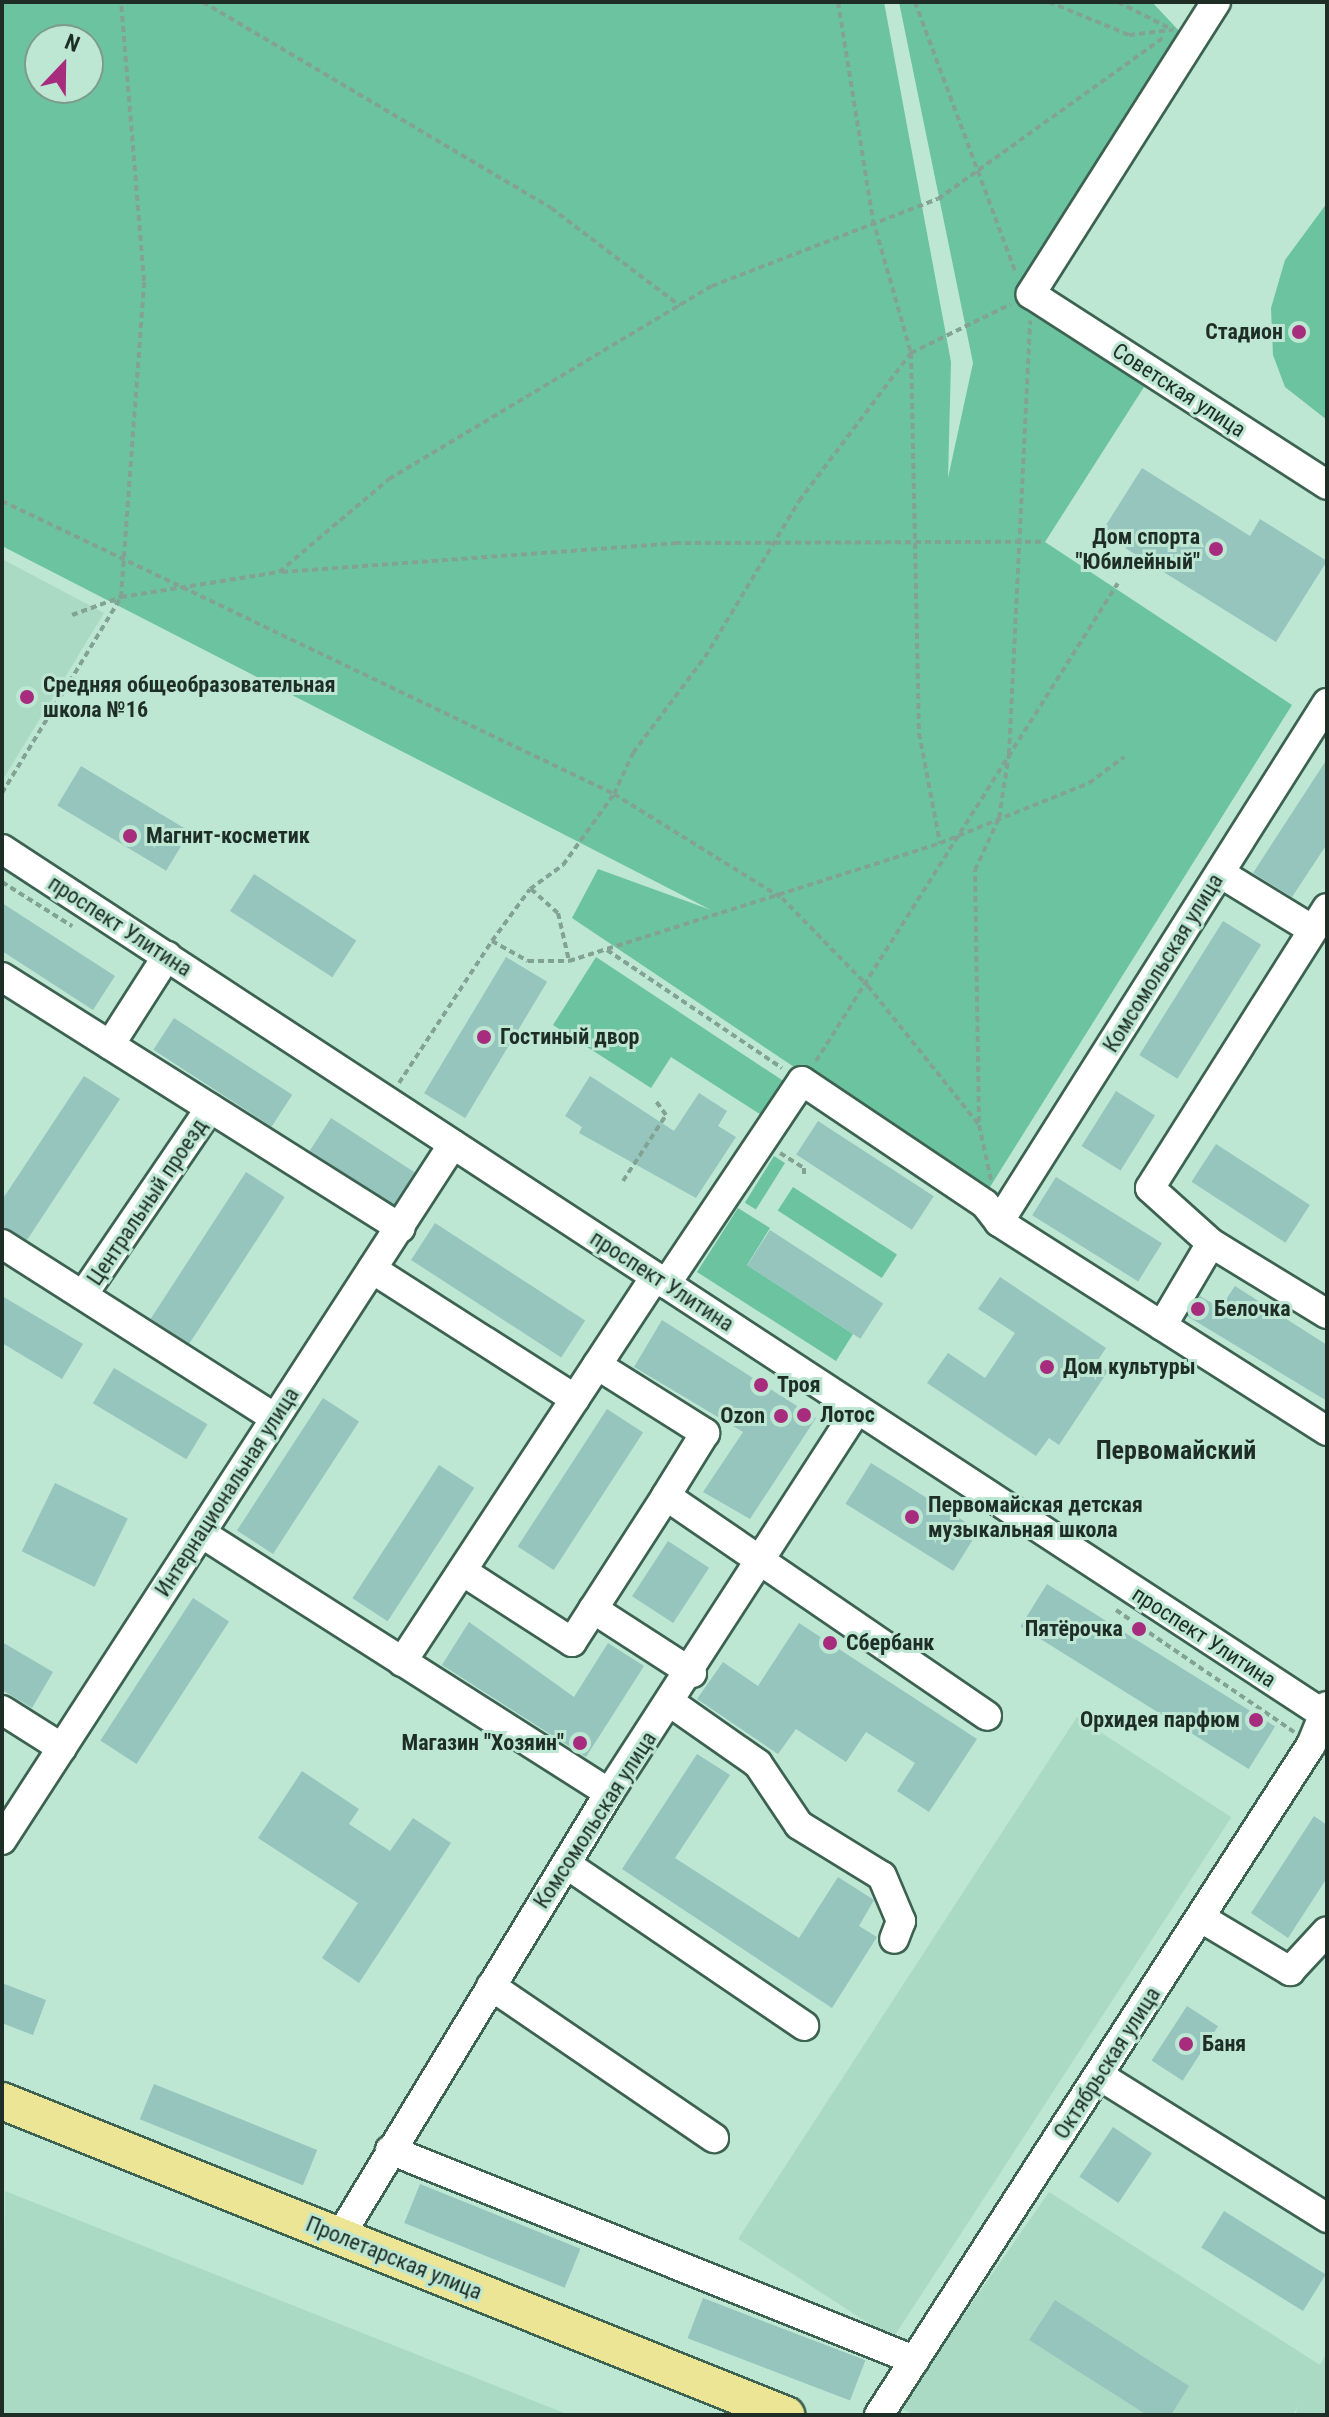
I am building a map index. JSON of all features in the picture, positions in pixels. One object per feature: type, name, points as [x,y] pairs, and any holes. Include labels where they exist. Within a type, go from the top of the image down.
[{"type":"main road","name":"Пролетарская улица","points":[[5,2110],[340,2236],[786,2415]]},
{"type":"street","points":[[1031,294],[1212,9]]},
{"type":"street","name":"Советская улица","points":[[1031,294],[1327,485]]},
{"type":"street","name":"Комсомольская улица","points":[[999,1222],[1327,703]]},
{"type":"street","name":"проспект Улитина","points":[[2,849],[857,1410],[1325,1710]]},
{"type":"street","points":[[1220,873],[1320,919],[1150,1188],[1211,1243],[1327,1314]]},
{"type":"street","points":[[110,1045],[167,956]]},
{"type":"street","points":[[2,977],[401,1228]]},
{"type":"street","points":[[402,1662],[597,1365],[661,1281],[802,1081],[985,1204],[999,1222],[1327,1431]]},
{"type":"street","name":"Центральный проезд","points":[[83,1295],[210,1108]]},
{"type":"street","name":"Интернациональная улица","points":[[2,1840],[453,1144]]},
{"type":"street","points":[[1162,1326],[1211,1243]]},
{"type":"street","points":[[2,1244],[275,1418]]},
{"type":"street","points":[[372,1269],[575,1399]]},
{"type":"street","points":[[462,1571],[572,1642],[705,1433],[597,1365]]},
{"type":"street","name":"Комсомольская улица","points":[[340,2236],[609,1793],[692,1673],[857,1410]]},
{"type":"street","points":[[666,1496],[987,1716]]},
{"type":"street","points":[[201,1533],[609,1793]]},
{"type":"street","points":[[593,1609],[692,1673]]},
{"type":"street","points":[[671,1703],[758,1764],[799,1825],[882,1876],[901,1921],[894,1939]]},
{"type":"street","points":[[2,1710],[62,1748]]},
{"type":"street","name":"Октябрьская улица","points":[[879,2415],[1311,1745],[1325,1710]]},
{"type":"street","points":[[566,1864],[804,2026]]},
{"type":"street","points":[[1201,1918],[1290,1971],[1327,1931]]},
{"type":"street","points":[[491,1986],[714,2138]]},
{"type":"street","points":[[1100,2076],[1327,2218]]},
{"type":"street","points":[[390,2150],[914,2360]]},
{"type":"path","points":[[2,793],[121,597],[144,281],[121,2]]},
{"type":"path","points":[[203,2],[551,208],[680,306]]},
{"type":"path","points":[[838,2],[873,220],[911,353],[919,542],[919,733],[940,843]]},
{"type":"path","points":[[915,2],[974,174],[1009,262],[1031,294],[1009,754],[999,818],[975,870],[979,1125],[999,1222]]},
{"type":"path","points":[[1049,2],[1129,35],[1174,30]]},
{"type":"path","points":[[1118,2],[1174,30]]},
{"type":"path","points":[[279,572],[389,479],[680,306],[873,220],[938,199],[1174,30],[1212,9]]},
{"type":"path","points":[[387,1101],[492,941],[530,889],[563,865],[614,794],[633,753],[705,657],[772,548],[911,353],[1031,294]]},
{"type":"path","points":[[2,501],[197,588],[614,794],[782,898],[868,986],[979,1125]]},
{"type":"path","points":[[72,615],[121,597],[197,588],[279,572],[675,543],[772,548],[1021,538],[1045,542]]},
{"type":"path","points":[[818,1058],[868,986],[1009,754],[1118,583]]},
{"type":"path","points":[[492,941],[528,961],[569,961],[782,898],[940,843],[1089,783],[1124,757]]},
{"type":"path","points":[[530,889],[558,913],[569,961]]},
{"type":"path","points":[[606,950],[802,1081]]},
{"type":"path","points":[[623,1181],[666,1115],[656,1101]]},
{"type":"path","points":[[762,1141],[804,1168],[804,1178]]},
{"type":"shaded area","name":"Средняя общеобразовательная школа №16","points":[[2,559],[104,613],[2,781]]},
{"type":"shaded area","points":[[1077,1717],[1231,1817],[893,2339],[738,2239]]},
{"type":"shaded area","points":[[5,2191],[569,2415],[2,2415]]},
{"type":"shaded area","points":[[1049,2192],[1320,2365],[1327,2352],[1327,2415],[1295,2415],[1298,2406],[1293,2415],[916,2415],[899,2408]]},
{"type":"green space","points":[[2,2],[884,2],[951,362],[948,478],[973,363],[899,2],[1152,2],[1181,33],[1023,297],[1144,387],[1045,542],[1292,705],[985,1195],[572,918],[598,869],[711,910],[2,546]]},
{"type":"green space","name":"Стадион","points":[[1327,203],[1327,420],[1285,387],[1273,355],[1271,308],[1285,260]]},
{"type":"green space","points":[[596,957],[794,1088],[772,1122],[671,1057],[651,1088],[553,1025]]},
{"type":"green space","points":[[774,1156],[785,1163],[756,1210],[745,1203]]},
{"type":"green space","points":[[793,1187],[897,1255],[882,1278],[778,1210]]},
{"type":"green space","points":[[738,1208],[770,1228],[747,1265],[853,1334],[836,1361],[697,1272]]},
{"type":"building","name":"Дом спорта \"Юбилейный\"","points":[[1142,468],[1250,536],[1260,519],[1327,561],[1276,642],[1101,533]]},
{"type":"building","points":[[1327,759],[1327,844],[1292,897],[1253,873]]},
{"type":"building","points":[[81,766],[190,831],[166,871],[57,805]]},
{"type":"building","points":[[254,874],[356,940],[332,977],[230,911]]},
{"type":"building","points":[[2,903],[115,976],[93,1010],[2,951]]},
{"type":"building","points":[[1223,921],[1261,945],[1177,1079],[1139,1055]]},
{"type":"building","name":"Гостиный двор","points":[[506,957],[547,982],[465,1118],[424,1093]]},
{"type":"building","points":[[174,1018],[292,1095],[272,1127],[153,1050]]},
{"type":"building","points":[[84,1076],[120,1099],[27,1240],[2,1227],[2,1200]]},
{"type":"building","points":[[590,1076],[674,1131],[699,1093],[727,1111],[718,1126],[736,1137],[696,1198],[579,1133],[582,1127],[565,1116]]},
{"type":"building","points":[[1116,1091],[1155,1115],[1121,1170],[1082,1146]]},
{"type":"building","points":[[331,1118],[415,1172],[394,1205],[310,1151]]},
{"type":"building","points":[[818,1121],[934,1196],[912,1230],[796,1155]]},
{"type":"building","points":[[1216,1144],[1310,1205],[1285,1243],[1191,1182]]},
{"type":"building","points":[[246,1172],[285,1197],[189,1344],[151,1319]]},
{"type":"building","points":[[1056,1177],[1162,1243],[1138,1281],[1032,1215]]},
{"type":"building","points":[[435,1223],[585,1320],[561,1357],[411,1260]]},
{"type":"building","points":[[770,1230],[883,1304],[860,1339],[747,1265]]},
{"type":"building","name":"Дом культуры","points":[[1000,1277],[1106,1348],[1096,1363],[1108,1371],[1059,1445],[1049,1438],[1036,1456],[927,1383],[948,1353],[985,1378],[1015,1333],[978,1309]]},
{"type":"building","points":[[1235,1286],[1327,1345],[1327,1401],[1187,1316],[1200,1296],[1220,1308]]},
{"type":"building","points":[[2,1296],[83,1344],[62,1379],[2,1343]]},
{"type":"building","points":[[662,1320],[816,1418],[750,1519],[703,1492],[743,1432],[634,1367]]},
{"type":"building","points":[[114,1368],[207,1424],[186,1459],[93,1403]]},
{"type":"building","points":[[323,1398],[359,1421],[273,1554],[237,1531]]},
{"type":"building","points":[[607,1409],[643,1432],[554,1570],[518,1547]]},
{"type":"building","name":"Первомайская детская музыкальная школа","points":[[871,1463],[979,1530],[953,1571],[846,1504]]},
{"type":"building","points":[[439,1465],[474,1488],[388,1621],[352,1598]]},
{"type":"building","points":[[55,1483],[128,1519],[94,1587],[22,1551]]},
{"type":"building","points":[[668,1541],[709,1568],[673,1623],[632,1596]]},
{"type":"building","points":[[1047,1584],[1275,1727],[1249,1769],[1021,1626]]},
{"type":"building","points":[[193,1598],[229,1621],[136,1764],[100,1741]]},
{"type":"building","points":[[469,1622],[574,1697],[608,1643],[644,1666],[586,1757],[442,1665]]},
{"type":"building","points":[[799,1623],[977,1739],[929,1812],[897,1791],[915,1763],[866,1732],[846,1762],[796,1729],[778,1754],[697,1699],[723,1662],[758,1686]]},
{"type":"building","points":[[2,1642],[53,1672],[32,1708],[2,1690]]},
{"type":"building","points":[[697,1754],[730,1775],[675,1858],[799,1938],[838,1877],[874,1900],[859,1926],[877,1937],[832,2008],[622,1869]]},
{"type":"building","points":[[302,1771],[359,1809],[349,1824],[390,1851],[413,1818],[451,1843],[359,1983],[322,1958],[358,1903],[258,1838]]},
{"type":"building","points":[[1314,1816],[1327,1825],[1327,1878],[1288,1938],[1251,1913]]},
{"type":"building","points":[[2,1983],[46,2000],[33,2035],[2,2023]]},
{"type":"building","name":"Баня","points":[[1187,2006],[1218,2026],[1183,2081],[1152,2061]]},
{"type":"building","points":[[154,2084],[317,2150],[303,2185],[140,2119]]},
{"type":"building","points":[[1113,2127],[1152,2153],[1118,2203],[1079,2177]]},
{"type":"building","points":[[420,2184],[580,2249],[565,2288],[404,2223]]},
{"type":"building","points":[[1224,2211],[1326,2275],[1303,2311],[1201,2247]]},
{"type":"building","points":[[703,2298],[865,2360],[850,2400],[688,2338]]},
{"type":"building","points":[[1055,2300],[1189,2386],[1171,2415],[1147,2415],[1029,2340]]},
{"type":"place","name":"Стадион","points":[[1299,332]]},
{"type":"place","name":"Дом спорта \"Юбилейный\"","points":[[1216,549]]},
{"type":"place","name":"Средняя общеобразовательная школа №16","points":[[27,697]]},
{"type":"place","name":"Магнит-косметик","points":[[130,836]]},
{"type":"place","name":"Гостиный двор","points":[[484,1037]]},
{"type":"place","name":"Белочка","points":[[1198,1309]]},
{"type":"place","name":"Дом культуры","points":[[1047,1367]]},
{"type":"place","name":"Троя","points":[[761,1385]]},
{"type":"place","name":"Лотос","points":[[804,1415]]},
{"type":"place","name":"Ozon","points":[[781,1416]]},
{"type":"place","name":"Первомайская детская музыкальная школа","points":[[912,1517]]},
{"type":"place","name":"Пятёрочка","points":[[1139,1629]]},
{"type":"place","name":"Сбербанк","points":[[830,1643]]},
{"type":"place","name":"Орхидея парфюм","points":[[1256,1720]]},
{"type":"place","name":"Магазин \"Хозяин\"","points":[[580,1743]]},
{"type":"place","name":"Баня","points":[[1186,2044]]},
{"type":"district","name":"Первомайский","points":[[1176,1451]]}]
